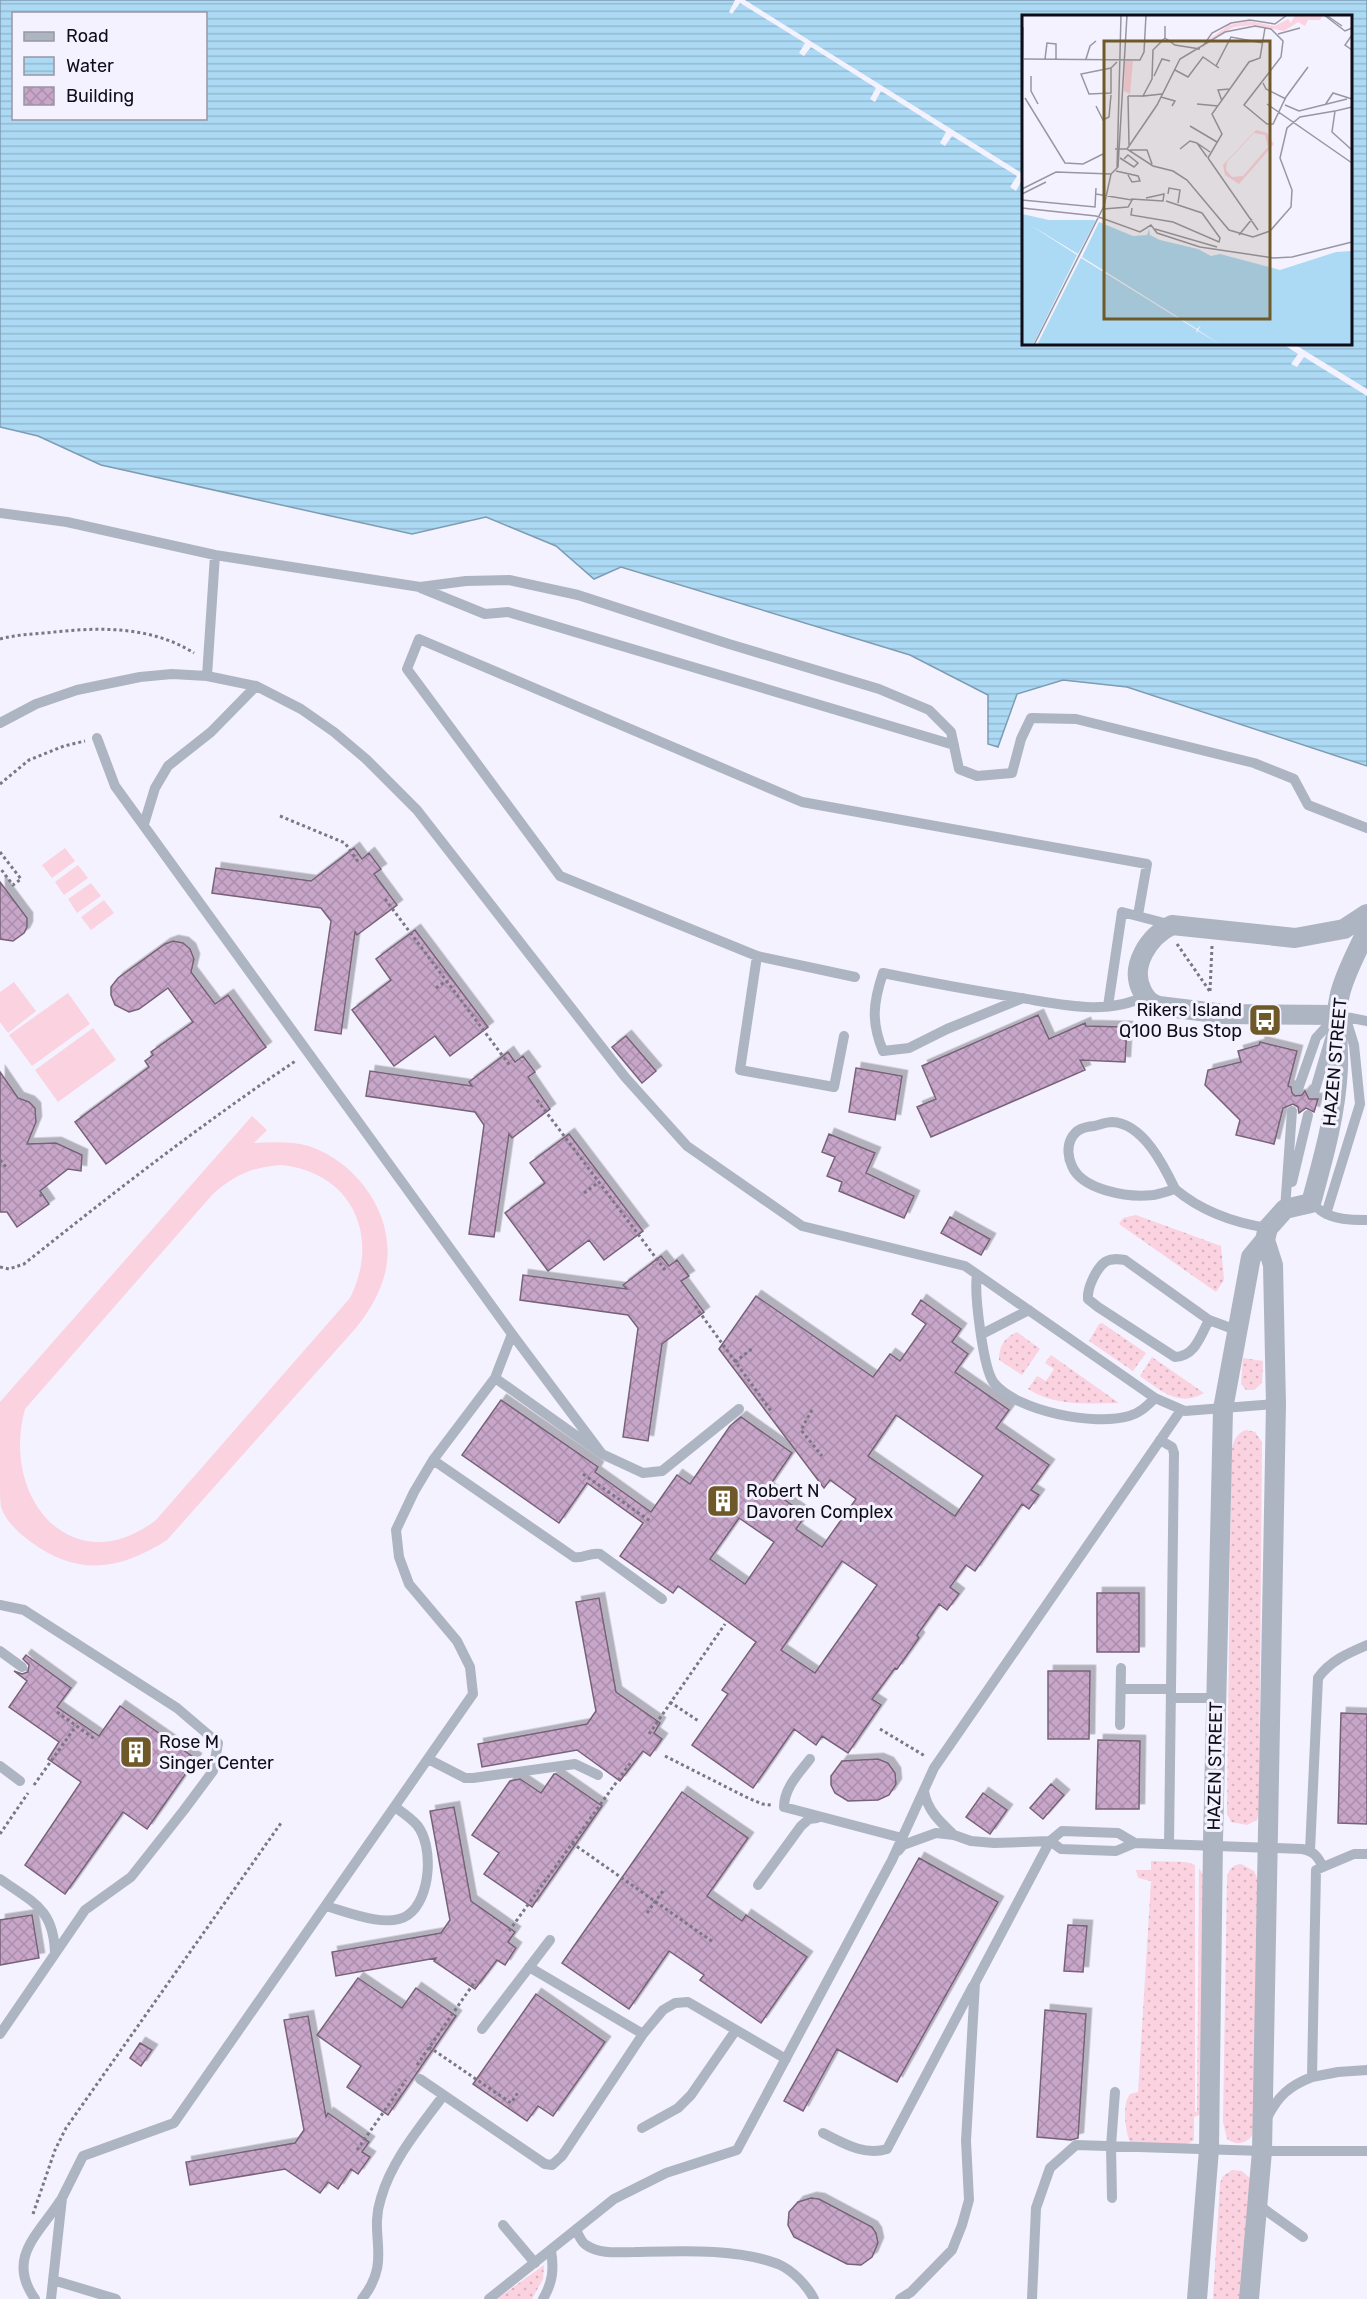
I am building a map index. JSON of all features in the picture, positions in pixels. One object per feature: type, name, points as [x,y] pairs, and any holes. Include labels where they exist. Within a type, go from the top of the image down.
[{"type":"street","points":[[1341,1016],[1224,1014],[1159,1006],[1151,1004],[1145,996],[1139,984],[1137,971],[1142,956],[1164,929],[1172,925],[1295,938],[1344,929],[1367,914]]},
{"type":"street","name":"HAZEN STREET","points":[[1318,1209],[1338,1069],[1340,993],[1367,930]]},
{"type":"street","points":[[1285,1209],[1318,1209]]},
{"type":"street","name":"HAZEN STREET","points":[[1197,2299],[1209,2149],[1223,1409],[1251,1257],[1285,1209]]},
{"type":"street","points":[[1249,2299],[1262,2151],[1276,1404],[1273,1265],[1267,1234]]},
{"type":"lane","points":[[0,513],[67,522],[215,555],[420,587],[484,614],[508,612],[954,745]]},
{"type":"lane","points":[[207,675],[215,555]]},
{"type":"lane","points":[[420,587],[466,581],[509,580],[578,595],[879,689],[929,710],[951,732],[959,770],[977,776],[1012,773],[1021,739],[1031,718],[1076,719],[1254,763],[1294,778],[1308,805],[1367,828]]},
{"type":"lane","points":[[855,977],[758,956],[560,876],[407,669],[419,639],[802,802],[1148,864],[1138,915]]},
{"type":"lane","points":[[0,723],[36,704],[77,690],[140,677],[172,674],[207,675],[256,686],[301,709],[334,732],[366,759],[417,810],[625,1077],[687,1146],[802,1226],[965,1266],[1155,1398],[1181,1410],[1276,1404]]},
{"type":"lane","points":[[144,824],[155,788],[168,766],[211,732],[256,686]]},
{"type":"lane","points":[[97,738],[115,786],[512,1334],[602,1454]]},
{"type":"lane","points":[[1108,1006],[1122,912],[1172,925]]},
{"type":"lane","points":[[758,956],[740,1070],[834,1087],[844,1036]]},
{"type":"lane","points":[[1023,998],[947,1029],[909,1048],[883,1051],[875,1031],[875,997],[883,974],[1075,1006],[1108,1006],[1134,1001],[1145,996]]},
{"type":"lane","points":[[1341,1016],[1367,1021]]},
{"type":"lane","points":[[1298,1089],[1316,1038],[1341,1016]]},
{"type":"lane","points":[[1314,1093],[1341,1016]]},
{"type":"lane","points":[[1341,1016],[1354,1045],[1360,1104],[1318,1209],[1352,1220],[1367,1220]]},
{"type":"lane","points":[[1285,1209],[1292,1111]]},
{"type":"lane","points":[[1285,1209],[1308,1115]]},
{"type":"lane","points":[[1175,1189],[1153,1195],[1125,1194],[1092,1186],[1075,1174],[1068,1157],[1071,1140],[1081,1128],[1113,1122],[1136,1131],[1146,1141],[1166,1170],[1175,1189],[1191,1203],[1267,1234]]},
{"type":"lane","points":[[1209,1320],[1193,1350],[1188,1355],[1175,1357],[1098,1307],[1088,1299],[1088,1290],[1104,1263],[1113,1259],[1125,1260],[1209,1320],[1236,1330]]},
{"type":"lane","points":[[978,1275],[976,1302],[988,1370],[994,1383],[1013,1397],[1037,1410],[1061,1415],[1110,1419],[1144,1410],[1155,1398]]},
{"type":"lane","points":[[982,1334],[1029,1310]]},
{"type":"lane","points":[[35,2299],[27,2288],[22,2264],[29,2243],[62,2198],[83,2156],[174,2123],[473,1694],[470,1667],[457,1641],[409,1584],[399,1557],[396,1530],[414,1492],[433,1460],[495,1378],[512,1334]]},
{"type":"lane","points":[[495,1378],[602,1454],[643,1473],[662,1470],[739,1409]]},
{"type":"lane","points":[[489,2299],[614,2199],[666,2173],[737,2150],[892,1860],[937,1763],[1181,1410]]},
{"type":"lane","points":[[1160,1440],[1172,1447],[1174,1453],[1169,1844]]},
{"type":"lane","points":[[433,1460],[574,1557],[600,1554],[662,1599]]},
{"type":"lane","points":[[0,1605],[24,1610],[177,1708],[218,1743],[213,1771],[184,1810],[131,1877],[85,1910],[0,2034]]},
{"type":"lane","points":[[1310,1851],[1318,1678],[1325,1667],[1347,1653],[1367,1645]]},
{"type":"lane","points":[[0,1651],[22,1667]]},
{"type":"lane","points":[[1120,1725],[1121,1668]]},
{"type":"lane","points":[[1121,1689],[1217,1698]]},
{"type":"lane","points":[[428,1759],[465,1778],[575,1764],[598,1775]]},
{"type":"lane","points":[[810,1759],[788,1789],[784,1798],[784,1807],[902,1838]]},
{"type":"lane","points":[[0,1766],[20,1781]]},
{"type":"lane","points":[[924,1791],[926,1802],[938,1820],[954,1834],[971,1841],[994,1843],[1050,1840],[1061,1849],[1116,1851],[1135,1843],[1310,1851],[1323,1867]]},
{"type":"lane","points":[[326,1906],[366,1918],[385,1920],[407,1916],[423,1897],[428,1865],[426,1842],[417,1825],[395,1807]]},
{"type":"lane","points":[[758,1885],[801,1826],[809,1819],[821,1818]]},
{"type":"lane","points":[[823,2133],[864,2151],[877,2152],[887,2148],[1050,1840],[1062,1831],[1118,1833],[1135,1843]]},
{"type":"lane","points":[[892,1860],[903,1845],[936,1833],[954,1834]]},
{"type":"lane","points":[[1312,2077],[1316,1870],[1354,1854],[1367,1854]]},
{"type":"lane","points":[[0,1879],[31,1901],[48,1918],[54,1936],[55,1954]]},
{"type":"lane","points":[[482,2029],[550,1940]]},
{"type":"lane","points":[[530,1967],[643,2034]]},
{"type":"lane","points":[[900,2299],[911,2292],[952,2250],[969,2200],[966,2141],[975,1983]]},
{"type":"lane","points":[[420,2079],[545,2164],[552,2165],[562,2156],[643,2034],[663,2010],[675,2003],[688,2002],[786,2059]]},
{"type":"lane","points":[[642,2128],[678,2108],[691,2096],[736,2030]]},
{"type":"lane","points":[[1262,2129],[1274,2105],[1292,2085],[1312,2077],[1367,2070]]},
{"type":"lane","points":[[1113,2198],[1111,2146],[1114,2092]]},
{"type":"lane","points":[[362,2299],[370,2289],[379,2270],[380,2199],[399,2160],[443,2096]]},
{"type":"lane","points":[[1032,2299],[1036,2208],[1050,2168],[1076,2145],[1262,2151],[1367,2151]]},
{"type":"lane","points":[[51,2299],[62,2198]]},
{"type":"lane","points":[[1257,2204],[1303,2237]]},
{"type":"lane","points":[[503,2226],[535,2263]]},
{"type":"lane","points":[[576,2230],[584,2244],[606,2253],[707,2252],[742,2256],[779,2264],[796,2276],[814,2299]]},
{"type":"lane","points":[[543,2299],[550,2288],[554,2270],[551,2250]]},
{"type":"lane","points":[[52,2280],[116,2299]]},
{"type":"path","points":[[0,639],[90,628],[138,632],[184,647],[208,662]]},
{"type":"path","points":[[0,784],[29,760],[64,746],[97,738]]},
{"type":"path","points":[[280,816],[345,843],[359,863]]},
{"type":"path","points":[[0,852],[21,879],[13,885],[0,868]]},
{"type":"path","points":[[385,899],[512,1067]]},
{"type":"path","points":[[1172,925],[1177,944],[1224,1014]]},
{"type":"path","points":[[1210,993],[1212,929]]},
{"type":"path","points":[[436,988],[446,981]]},
{"type":"path","points":[[0,1268],[9,1269],[24,1264],[135,1177],[244,1096],[308,1052]]},
{"type":"path","points":[[537,1100],[665,1270]]},
{"type":"path","points":[[0,1160],[6,1167]]},
{"type":"path","points":[[584,1193],[599,1182]]},
{"type":"path","points":[[40,1194],[43,1198]]},
{"type":"path","points":[[695,1306],[771,1411]]},
{"type":"path","points":[[735,1362],[754,1347]]},
{"type":"path","points":[[812,1410],[801,1430],[822,1456]]},
{"type":"path","points":[[583,1474],[650,1521]]},
{"type":"path","points":[[649,1734],[724,1624]]},
{"type":"path","points":[[670,1702],[700,1722]]},
{"type":"path","points":[[57,1712],[96,1740]]},
{"type":"path","points":[[0,1833],[76,1726]]},
{"type":"path","points":[[880,1729],[937,1763]]},
{"type":"path","points":[[665,1756],[762,1804],[784,1807]]},
{"type":"path","points":[[509,1931],[631,1762]]},
{"type":"path","points":[[43,2226],[36,2222],[33,2213],[55,2150],[66,2128],[281,1823]]},
{"type":"path","points":[[572,1843],[714,1942]]},
{"type":"path","points":[[568,1849],[572,1852]]},
{"type":"path","points":[[647,1913],[663,1891]]},
{"type":"path","points":[[429,2047],[511,2103],[519,2091]]},
{"type":"shaded area","points":[[65,848],[75,861],[52,878],[42,865]]},
{"type":"shaded area","points":[[78,865],[88,878],[64,895],[55,882]]},
{"type":"shaded area","points":[[91,883],[101,896],[77,913],[68,899]]},
{"type":"shaded area","points":[[104,900],[114,913],[91,930],[81,917]]},
{"type":"shaded area","points":[[14,982],[36,1011],[8,1033],[0,1022],[0,992]]},
{"type":"shaded area","points":[[68,993],[90,1024],[32,1066],[9,1035]]},
{"type":"shaded area","points":[[93,1028],[116,1060],[58,1102],[35,1070]]},
{"type":"shaded area","points":[[252,1116],[267,1130],[254,1143],[296,1143],[309,1146],[345,1166],[372,1198],[381,1216],[388,1256],[382,1284],[368,1311],[355,1329],[167,1540],[150,1550],[116,1563],[82,1565],[65,1561],[48,1553],[18,1531],[6,1518],[1,1507],[0,1402]],"holes":[[[281,1165],[306,1170],[326,1180],[342,1194],[354,1211],[361,1231],[362,1252],[359,1275],[350,1298],[156,1520],[126,1537],[97,1542],[72,1537],[50,1522],[34,1501],[23,1474],[20,1442],[25,1409],[220,1188],[244,1173],[262,1168]]]},
{"type":"shaded area","points":[[1136,1215],[1221,1246],[1224,1280],[1216,1292],[1119,1224],[1123,1218]]},
{"type":"shaded area","points":[[1102,1323],[1146,1353],[1133,1371],[1089,1341],[1099,1324]]},
{"type":"shaded area","points":[[1017,1332],[1040,1349],[1022,1375],[999,1360],[1003,1343]]},
{"type":"shaded area","points":[[1051,1355],[1119,1403],[1061,1401],[1039,1395],[1028,1389],[1037,1376],[1046,1381],[1054,1369],[1045,1363]]},
{"type":"shaded area","points":[[1152,1357],[1204,1393],[1186,1399],[1170,1395],[1155,1387],[1140,1376]]},
{"type":"shaded area","points":[[1243,1358],[1263,1361],[1262,1383],[1254,1390],[1246,1390],[1241,1384]]},
{"type":"shaded area","points":[[1246,1430],[1255,1432],[1262,1442],[1259,1814],[1257,1820],[1247,1825],[1231,1822],[1227,1813],[1231,1455],[1236,1437]]},
{"type":"shaded area","points":[[1151,1861],[1186,1862],[1195,1865],[1195,2112],[1197,2111],[1199,1868],[1205,1879],[1202,2114],[1194,2117],[1194,2140],[1186,2145],[1130,2142],[1126,2124],[1127,2098],[1130,2094],[1138,2092],[1151,1881],[1138,1878],[1136,1870],[1151,1870]]},
{"type":"shaded area","points":[[1241,1864],[1254,1871],[1258,1880],[1253,2134],[1245,2142],[1238,2143],[1227,2139],[1223,2122],[1227,1879],[1231,1868]]},
{"type":"shaded area","points":[[1232,2170],[1242,2171],[1250,2178],[1245,2299],[1213,2299],[1220,2183],[1223,2176]]},
{"type":"shaded area","points":[[544,2265],[543,2279],[532,2299],[497,2299]]},
{"type":"water","points":[[0,0],[1367,0],[1367,766],[1127,687],[1063,680],[1017,694],[998,747],[988,744],[988,695],[910,655],[621,567],[594,579],[556,546],[486,517],[412,534],[101,465],[38,436],[0,427]]},
{"type":"pier","points":[[735,0],[745,0],[1022,173],[1022,180],[1016,191],[1010,187],[1017,176],[952,136],[945,146],[940,143],[946,132],[881,91],[875,102],[870,99],[876,88],[811,47],[804,56],[799,53],[805,43],[740,3],[732,14],[729,12]]},
{"type":"pier","points":[[1284,345],[1296,345],[1367,389],[1367,396],[1304,357],[1297,367],[1291,364],[1298,354]]},
{"type":"building","points":[[354,848],[362,859],[369,853],[381,869],[374,874],[397,905],[357,935],[355,932],[341,1034],[315,1030],[331,921],[321,908],[212,893],[216,868],[311,881]]},
{"type":"building","points":[[0,882],[27,918],[24,933],[13,941],[0,939]]},
{"type":"building","points":[[415,930],[488,1027],[450,1056],[435,1036],[394,1066],[352,1010],[391,980],[376,959]]},
{"type":"building","points":[[173,941],[183,943],[190,949],[194,959],[191,972],[215,1004],[228,995],[266,1047],[106,1164],[75,1122],[149,1067],[145,1061],[153,1055],[151,1052],[193,1022],[168,988],[139,1009],[129,1012],[115,1005],[111,987],[118,978],[165,944]]},
{"type":"building","points":[[1038,1015],[1049,1039],[1085,1023],[1086,1026],[1127,1027],[1125,1062],[1080,1060],[1085,1070],[931,1137],[917,1107],[936,1099],[922,1066]]},
{"type":"building","points":[[626,1036],[656,1071],[642,1083],[612,1047]]},
{"type":"building","points":[[1260,1042],[1297,1051],[1288,1086],[1291,1087],[1295,1096],[1302,1095],[1305,1091],[1309,1099],[1318,1099],[1314,1112],[1306,1108],[1299,1113],[1298,1107],[1293,1104],[1283,1108],[1274,1144],[1236,1135],[1240,1120],[1205,1085],[1208,1070],[1241,1062],[1238,1051],[1259,1045]]},
{"type":"building","points":[[508,1052],[515,1062],[523,1056],[535,1072],[528,1077],[550,1109],[512,1138],[509,1134],[494,1237],[469,1234],[484,1125],[475,1112],[366,1096],[370,1071],[472,1086],[469,1082]]},
{"type":"building","points":[[856,1068],[902,1076],[895,1120],[849,1112]]},
{"type":"building","points":[[0,1072],[18,1098],[29,1102],[35,1108],[36,1122],[27,1144],[56,1143],[82,1155],[81,1171],[68,1169],[40,1191],[49,1204],[17,1227],[7,1212],[0,1212]]},
{"type":"building","points":[[569,1134],[643,1231],[604,1260],[589,1240],[548,1271],[505,1213],[545,1183],[530,1163]]},
{"type":"building","points":[[829,1134],[875,1153],[866,1173],[914,1196],[904,1218],[839,1191],[842,1182],[827,1176],[835,1157],[822,1152]]},
{"type":"building","points":[[950,1217],[990,1239],[981,1255],[941,1233]]},
{"type":"building","points":[[661,1256],[669,1266],[677,1260],[689,1276],[681,1281],[704,1312],[662,1344],[648,1441],[623,1437],[638,1328],[628,1315],[520,1300],[523,1275],[627,1289],[623,1285]]},
{"type":"building","points":[[756,1296],[873,1377],[890,1354],[900,1361],[926,1324],[912,1314],[921,1300],[961,1329],[952,1342],[968,1354],[955,1372],[1009,1410],[996,1428],[1049,1465],[1031,1490],[1039,1495],[1029,1509],[1022,1504],[975,1571],[966,1565],[950,1587],[959,1594],[947,1610],[939,1604],[917,1635],[919,1638],[872,1699],[881,1705],[848,1753],[822,1736],[816,1745],[794,1729],[753,1788],[692,1745],[728,1694],[722,1690],[756,1642],[678,1586],[673,1593],[620,1556],[643,1523],[587,1483],[559,1523],[462,1455],[501,1400],[598,1467],[595,1472],[651,1512],[677,1475],[690,1484],[730,1426],[741,1417],[792,1453],[768,1488],[806,1515],[796,1529],[822,1547],[856,1499],[830,1480],[824,1488],[719,1349]],"holes":[[[896,1415],[983,1476],[955,1516],[868,1456]],[[739,1518],[774,1542],[745,1584],[710,1559]],[[842,1561],[877,1585],[815,1673],[781,1650]]]},
{"type":"building","points":[[1097,1593],[1139,1593],[1139,1652],[1097,1652]]},
{"type":"building","points":[[599,1598],[616,1692],[660,1723],[654,1733],[662,1739],[650,1756],[643,1751],[620,1781],[577,1750],[482,1767],[478,1744],[587,1724],[596,1711],[576,1602]]},
{"type":"building","name":"Rose M Singer Center","points":[[26,1655],[71,1688],[57,1707],[99,1736],[120,1706],[196,1759],[147,1829],[123,1812],[65,1894],[25,1865],[81,1782],[48,1759],[59,1742],[9,1707],[27,1681],[14,1671],[22,1674],[28,1672],[29,1665],[23,1659]]},
{"type":"building","points":[[1048,1671],[1090,1671],[1089,1739],[1048,1739]]},
{"type":"building","points":[[1341,1713],[1367,1714],[1367,1824],[1338,1823]]},
{"type":"building","points":[[1098,1740],[1140,1741],[1139,1809],[1096,1809]]},
{"type":"building","points":[[878,1759],[888,1763],[895,1773],[896,1784],[889,1795],[878,1800],[848,1801],[835,1793],[831,1785],[831,1776],[842,1761]]},
{"type":"building","points":[[554,1774],[602,1806],[532,1907],[484,1874],[499,1853],[472,1835],[510,1781],[520,1779],[541,1793]]},
{"type":"building","points":[[1051,1784],[1064,1795],[1043,1819],[1030,1808]]},
{"type":"building","points":[[682,1792],[748,1838],[707,1896],[742,1921],[746,1915],[807,1957],[761,2023],[700,1980],[704,1975],[669,1951],[629,2009],[562,1963]]},
{"type":"building","points":[[983,1793],[1007,1810],[990,1834],[966,1817]]},
{"type":"building","points":[[454,1807],[471,1901],[515,1932],[508,1942],[516,1948],[505,1965],[497,1960],[475,1989],[434,1961],[436,1958],[336,1976],[332,1952],[441,1933],[450,1920],[430,1811]]},
{"type":"building","points":[[919,1858],[998,1902],[897,2082],[837,2049],[803,2111],[784,2101]]},
{"type":"building","points":[[32,1915],[39,1958],[0,1965],[0,1920]]},
{"type":"building","points":[[1068,1925],[1087,1926],[1083,1972],[1064,1971]]},
{"type":"building","points":[[358,1978],[402,2008],[416,1988],[456,2016],[388,2115],[347,2087],[361,2066],[317,2035]]},
{"type":"building","points":[[536,1994],[605,2042],[553,2116],[538,2106],[527,2121],[473,2084]]},
{"type":"building","points":[[1045,2010],[1086,2014],[1078,2138],[1071,2140],[1037,2137]]},
{"type":"building","points":[[308,2016],[326,2117],[328,2113],[369,2142],[362,2152],[370,2157],[358,2174],[351,2169],[338,2189],[328,2182],[320,2193],[285,2169],[190,2185],[186,2162],[295,2143],[304,2130],[284,2020]]},
{"type":"building","points":[[140,2043],[152,2050],[141,2066],[130,2058]]},
{"type":"building","points":[[811,2198],[819,2199],[872,2227],[878,2243],[872,2257],[861,2265],[847,2264],[794,2237],[788,2225],[789,2212],[798,2202]]},
{"type":"place","name":"Rikers Island Q100 Bus Stop","points":[[1265,1020]]},
{"type":"place","name":"Robert N Davoren Complex","points":[[723,1501]]},
{"type":"place","name":"Rose M Singer Center","points":[[136,1752]]}]
